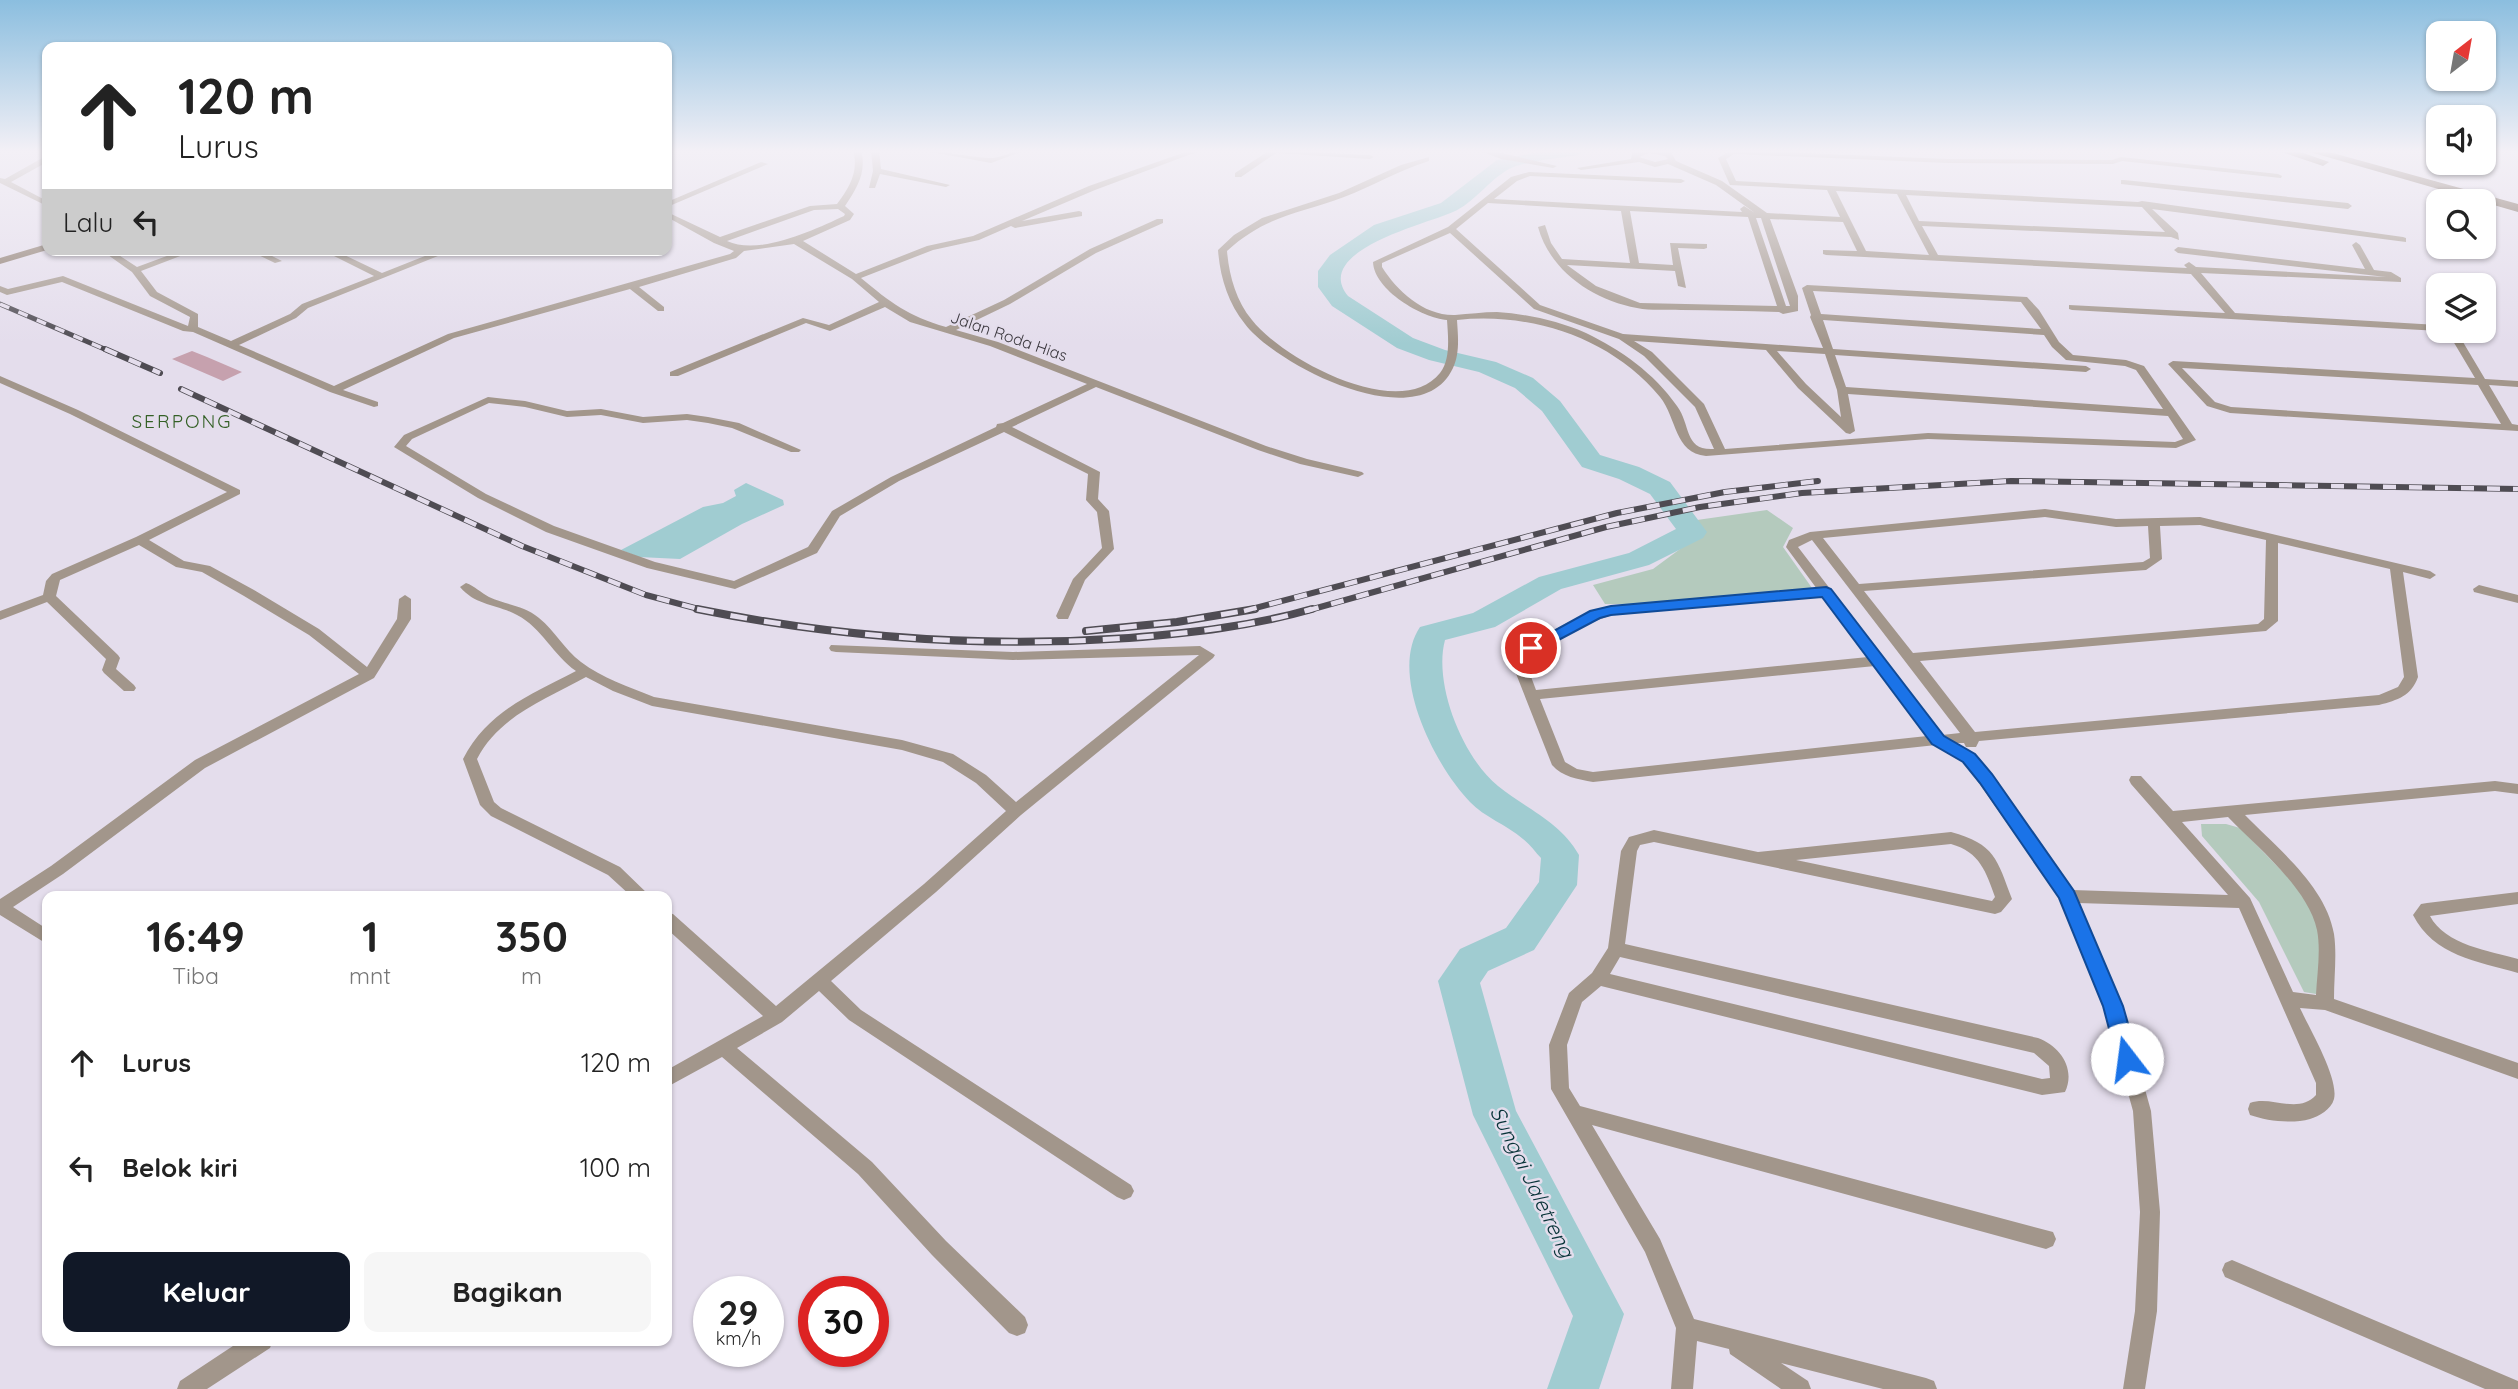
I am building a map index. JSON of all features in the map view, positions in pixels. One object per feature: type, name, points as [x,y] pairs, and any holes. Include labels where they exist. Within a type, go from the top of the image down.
[{"type":"main road","points":[[0,261],[42,248]]},
{"type":"street","points":[[717,241],[793,215]]},
{"type":"street","points":[[672,217],[740,250],[796,241],[849,215]]},
{"type":"street","points":[[855,277],[922,250],[967,241],[1028,215]]},
{"type":"street","points":[[999,227],[1074,215]]},
{"type":"street","points":[[1276,215],[1265,218],[1237,235],[1222,250],[1223,264],[1233,295],[1256,331],[1311,370],[1343,385],[1364,391],[1414,393],[1433,385],[1447,369],[1454,350],[1452,318]]},
{"type":"street","points":[[1470,215],[1451,229],[1390,254],[1377,262],[1377,267],[1391,286],[1410,302],[1436,316],[1517,317],[1579,334],[1630,362],[1675,410],[1690,447],[1698,452],[1928,436],[2186,444],[2190,437],[2140,368],[2126,363],[2070,358],[2046,332],[2032,305],[2024,299],[1815,286],[1807,288],[1842,390],[1849,430]]},
{"type":"street","points":[[1626,215],[1635,266]]},
{"type":"street","points":[[1748,215],[1846,220]]},
{"type":"street","points":[[1751,215],[1783,311]]},
{"type":"street","points":[[1843,215],[1863,254]]},
{"type":"street","points":[[1913,215],[1935,258]]},
{"type":"street","points":[[2154,215],[2175,235],[2178,250],[2231,314]]},
{"type":"street","points":[[2217,215],[2403,240]]},
{"type":"street","points":[[1542,228],[1545,245],[1559,262],[1597,290],[1639,306],[1783,311],[1795,309],[1765,216]]},
{"type":"street","points":[[947,330],[1007,302],[1093,251],[1160,221]]},
{"type":"street","points":[[1917,223],[2175,235]]},
{"type":"street","points":[[1451,229],[1537,307],[1622,337],[1648,354],[1700,406],[1721,452]]},
{"type":"street","name":"Jalan Roda Hias","points":[[796,241],[855,277],[885,303],[913,320],[994,344],[1304,463],[1358,474]]},
{"type":"street","points":[[1683,286],[1673,244],[1704,246]]},
{"type":"street","points":[[2356,245],[2371,272]]},
{"type":"street","points":[[334,390],[451,336],[733,256],[740,250]]},
{"type":"street","points":[[1826,252],[2398,280],[2391,274],[2178,250]]},
{"type":"street","points":[[114,256],[136,270],[144,288],[155,298],[195,317],[192,325],[195,329]]},
{"type":"street","points":[[136,270],[175,256]]},
{"type":"street","points":[[266,256],[278,261]]},
{"type":"street","points":[[339,256],[380,275]]},
{"type":"street","points":[[233,344],[293,316],[305,306],[432,256]]},
{"type":"street","points":[[1559,262],[1679,268]]},
{"type":"street","points":[[0,289],[8,292],[63,279],[233,344],[334,390],[374,404]]},
{"type":"street","points":[[632,286],[662,309]]},
{"type":"street","points":[[674,374],[806,320],[830,328],[885,303]]},
{"type":"street","points":[[2072,307],[2426,327]]},
{"type":"street","points":[[1815,317],[2046,332]]},
{"type":"street","points":[[1622,337],[2143,372]]},
{"type":"street","points":[[2459,343],[2513,428]]},
{"type":"street","points":[[1768,346],[1802,386],[1857,440]]},
{"type":"street","points":[[2513,428],[2230,410],[2211,404],[2172,363],[2518,384]]},
{"type":"street","points":[[0,379],[235,491],[140,540],[56,577],[52,581],[49,597]]},
{"type":"street","points":[[795,450],[735,425],[708,419],[687,417],[643,420],[601,412],[567,414],[525,404],[488,400],[402,440],[400,447],[493,502],[550,529],[651,565],[715,583],[735,584],[813,550],[832,519],[841,510],[895,479],[1001,426],[1095,384]]},
{"type":"street","points":[[1842,390],[2172,413]]},
{"type":"street","points":[[1001,426],[1094,472],[1091,500],[1103,511],[1108,549],[1079,579],[1063,616]]},
{"type":"street","points":[[2134,1389],[2150,1263],[2150,1212],[2142,1111],[2113,1006],[2067,896],[1969,758],[1938,740],[1792,547],[1797,540],[1814,535],[2045,513],[2116,523],[2200,521],[2430,575]]},
{"type":"street","points":[[1855,588],[2146,566],[2156,559],[2154,524]]},
{"type":"street","points":[[1814,535],[1972,738],[1969,758]]},
{"type":"street","points":[[1909,658],[2261,628],[2271,621],[2272,537]]},
{"type":"street","points":[[140,540],[180,564],[206,569],[249,593],[313,632],[369,676]]},
{"type":"street","points":[[1826,592],[1595,614],[1531,648],[1521,659],[1520,666],[1559,765],[1583,776],[1938,740],[2365,702],[2401,694],[2409,686],[2411,677],[2396,567]]},
{"type":"street","points":[[466,587],[479,600],[526,614],[545,629],[564,655],[618,688],[652,701],[902,744],[948,758],[981,779],[1016,811]]},
{"type":"street","points":[[2479,589],[2518,599]]},
{"type":"street","points":[[0,616],[49,597]]},
{"type":"street","points":[[49,597],[113,658],[110,671],[129,688]]},
{"type":"street","points":[[42,934],[0,907],[57,870],[200,764],[369,676],[404,619],[405,599]]},
{"type":"street","points":[[672,1076],[776,1017],[1016,811],[1208,655],[1200,650],[1013,656],[836,648]]},
{"type":"street","points":[[1531,695],[1877,661]]},
{"type":"street","points":[[587,671],[509,715],[477,742],[470,759],[488,805],[496,812],[614,871],[636,891]]},
{"type":"street","points":[[2136,780],[2244,902],[2325,1083],[2325,1098],[2314,1110],[2301,1113],[2256,1109]]},
{"type":"street","points":[[2171,817],[2495,786],[2518,789]]},
{"type":"street","points":[[2231,811],[2303,887],[2317,907],[2325,928],[2325,1003]]},
{"type":"street","points":[[1682,1389],[1687,1328],[1653,1246],[1560,1089],[1558,1045],[1575,998],[1598,978],[1616,949],[1629,851],[1635,841],[1654,836],[1757,858],[1995,908],[2004,899],[1986,854],[1969,842],[1951,838],[1757,858]]},
{"type":"street","points":[[2067,896],[2244,902]]},
{"type":"street","points":[[2518,898],[2427,909],[2421,915],[2425,928],[2439,938],[2518,966]]},
{"type":"street","points":[[672,923],[776,1017]]},
{"type":"street","points":[[1598,978],[2042,1087],[2057,1086],[2061,1069],[2053,1054],[2038,1046],[1616,949]]},
{"type":"street","points":[[819,981],[855,1015],[1124,1191]]},
{"type":"street","points":[[2287,999],[2325,1003],[2518,1071]]},
{"type":"street","points":[[724,1048],[800,1109],[865,1168],[939,1248],[1017,1325]]},
{"type":"street","points":[[1573,1112],[2046,1239]]},
{"type":"street","points":[[2232,1270],[2511,1389]]},
{"type":"street","points":[[1687,1328],[1927,1389]]},
{"type":"street","points":[[1729,1340],[1800,1389]]},
{"type":"street","points":[[188,1389],[253,1346]]},
{"type":"shaded area","points":[[746,483],[783,500],[784,505],[742,524],[680,559],[639,557],[621,550],[703,507],[723,503],[736,496],[734,490]]},
{"type":"shaded area","points":[[1767,510],[1793,528],[1783,547],[1812,588],[1647,604],[1605,604],[1593,585],[1653,569],[1699,535],[1697,520]]},
{"type":"shaded area","points":[[2201,824],[2226,824],[2240,828],[2310,900],[2320,926],[2328,996],[2304,992],[2259,902],[2202,836]]},
{"type":"building","points":[[192,351],[242,372],[223,381],[172,359]]},
{"type":"waterway","name":"Sungai Jaletreng","points":[[1424,215],[1381,229],[1338,260],[1329,271],[1329,287],[1340,301],[1405,343],[1437,355],[1487,367],[1524,383],[1551,406],[1591,461],[1629,473],[1660,488],[1693,532],[1639,559],[1550,583],[1484,620],[1431,634],[1426,651],[1430,703],[1451,750],[1483,794],[1536,829],[1560,855],[1558,885],[1520,939],[1474,960],[1459,981],[1495,1115],[1599,1314],[1573,1389]]},
{"type":"railway","points":[[0,304],[109,351]]},
{"type":"railway","points":[[105,349],[160,373]]},
{"type":"railway","points":[[181,389],[522,546],[646,595],[702,610]]},
{"type":"railway","points":[[1246,611],[1617,513],[1725,492],[1818,481]]},
{"type":"railway","points":[[1306,611],[1606,527],[1700,507],[1802,493],[2011,481],[2518,489]]},
{"type":"railway","points":[[697,609],[702,610]]},
{"type":"railway","points":[[1246,611],[1255,609]]},
{"type":"railway","points":[[702,610],[858,634],[1020,642],[1175,634],[1245,624],[1312,609]]},
{"type":"railway","points":[[702,610],[706,611]]},
{"type":"railway","points":[[1086,631],[1177,622],[1246,611]]},
{"type":"district","name":"SERPONG","points":[[182,421]]},
{"type":"route","points":[[1531,648],[1595,614],[1826,592],[1938,740],[1969,758],[1986,779],[2067,896],[2113,1006],[2127,1059]]}]
